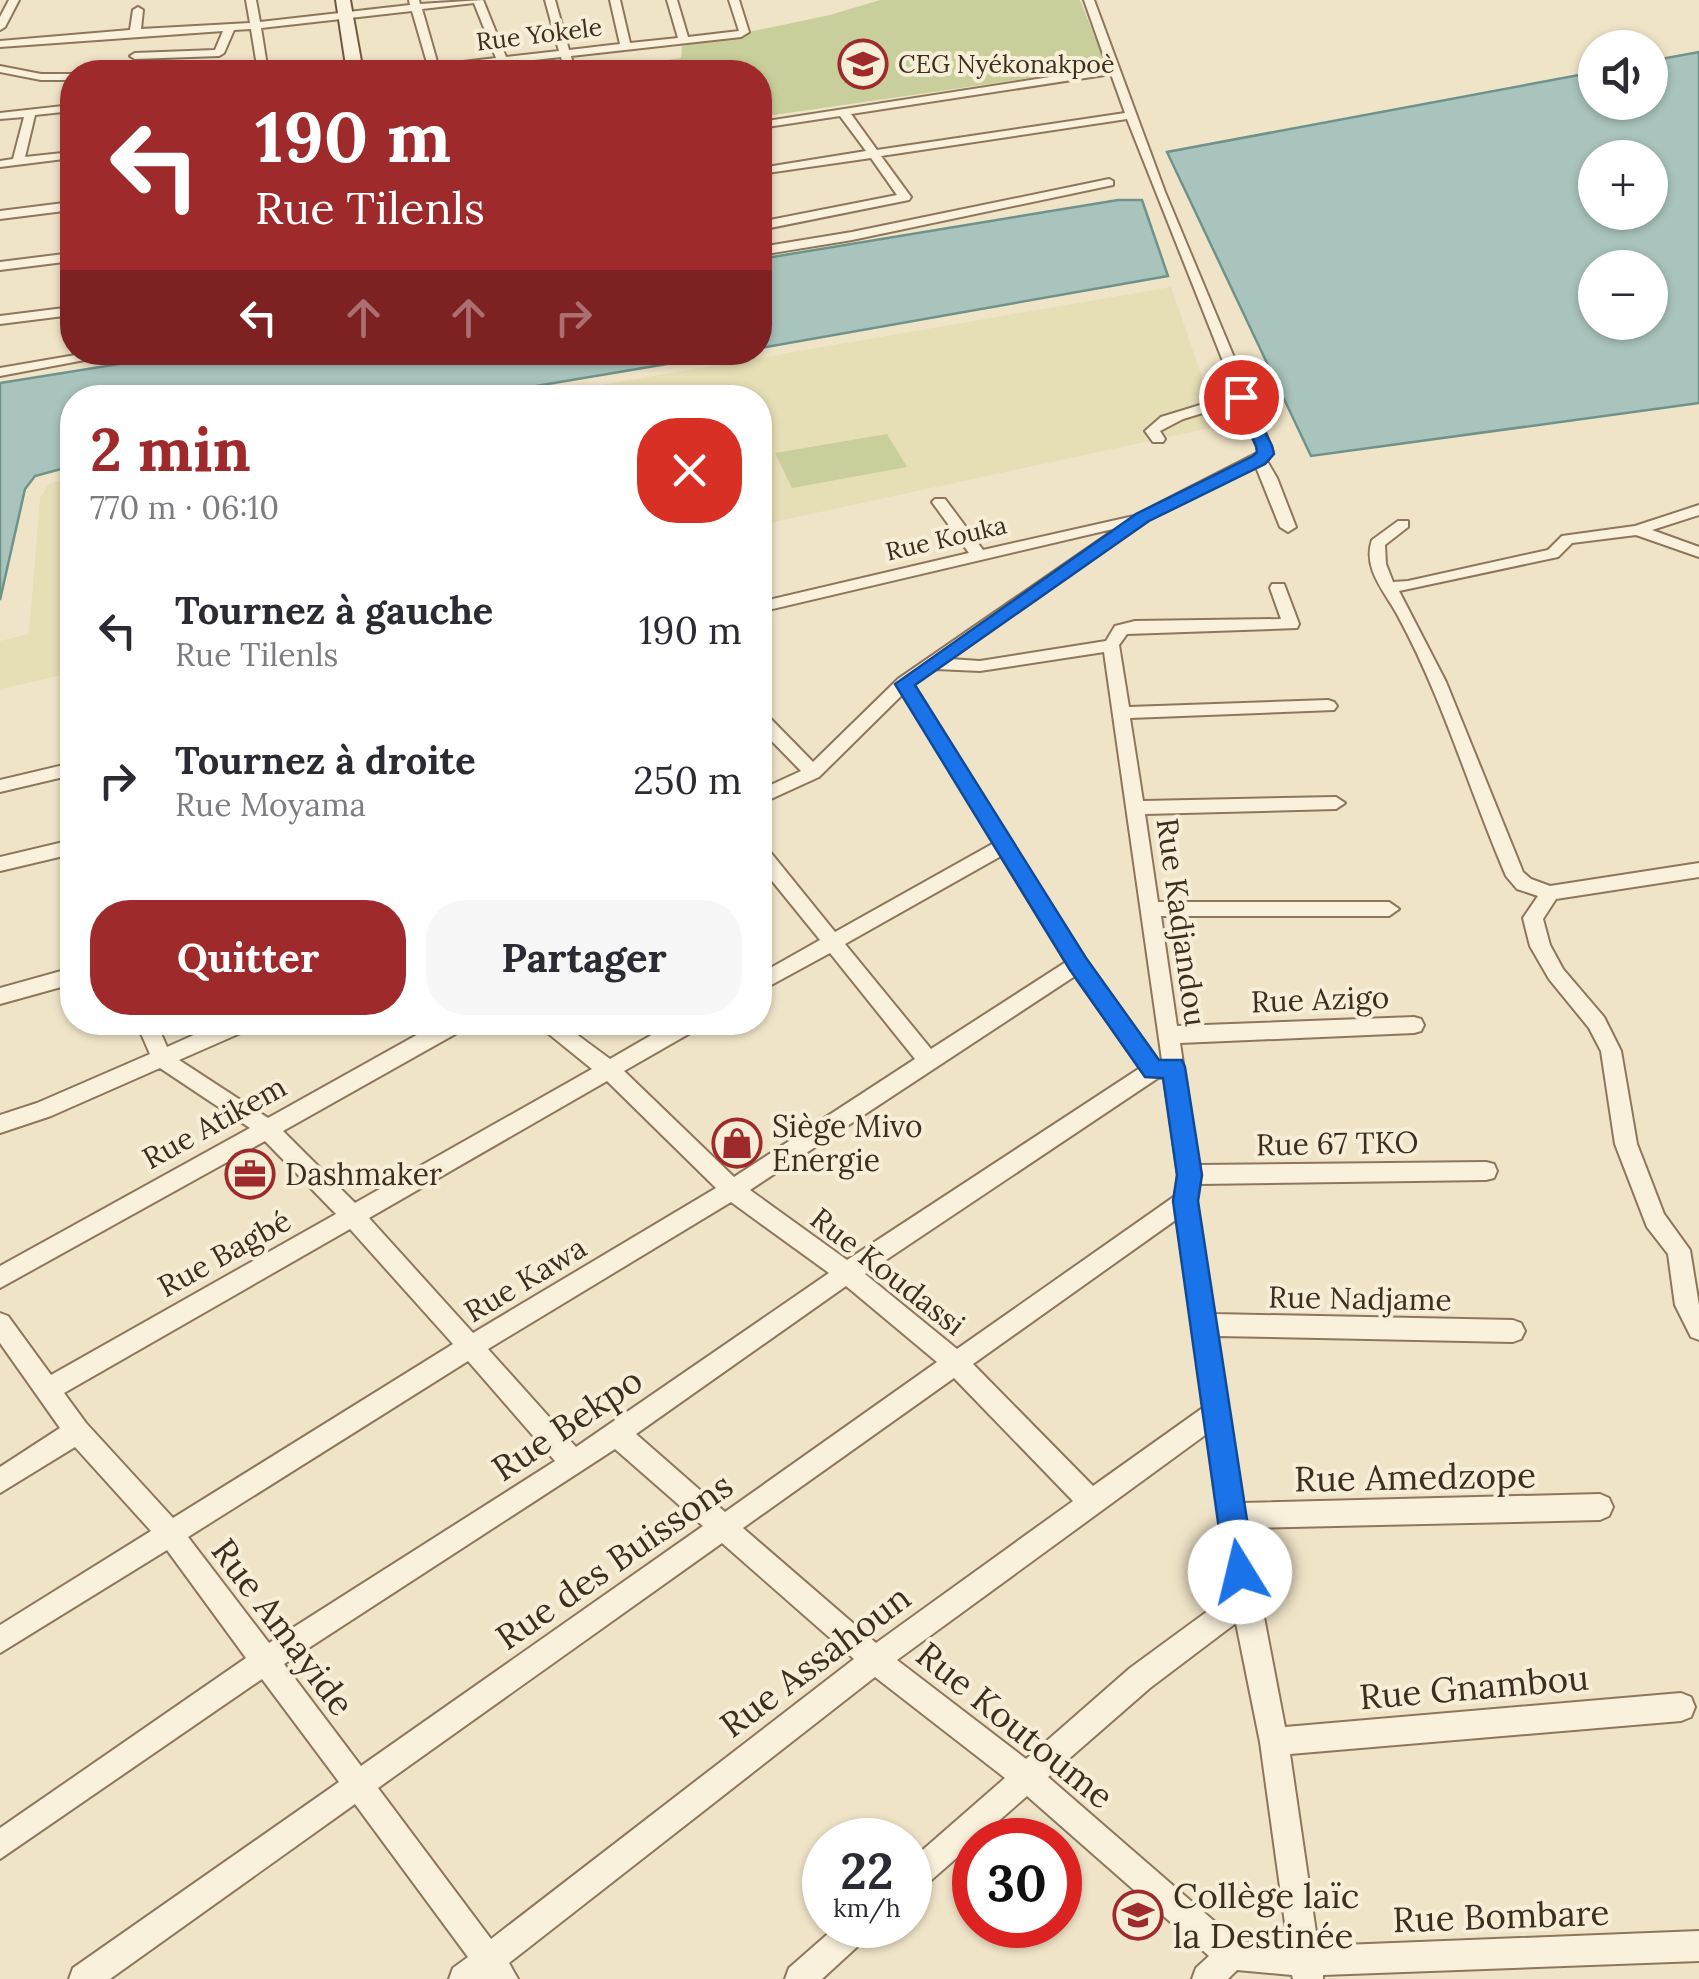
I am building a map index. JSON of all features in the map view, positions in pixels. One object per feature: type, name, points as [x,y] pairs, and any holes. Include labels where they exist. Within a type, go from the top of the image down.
[{"type":"street","points":[[0,27],[14,0]]},
{"type":"street","points":[[251,0],[260,60]]},
{"type":"street","points":[[0,44],[150,30],[255,26],[344,7],[477,0],[502,60]]},
{"type":"street","points":[[550,0],[567,60]]},
{"type":"street","points":[[615,0],[626,47]]},
{"type":"street","points":[[672,0],[684,40]]},
{"type":"street","points":[[734,0],[744,0]]},
{"type":"street","name":"Rue Yokele","points":[[537,60],[741,34],[744,32],[734,0]]},
{"type":"street","points":[[772,792],[812,773],[904,684],[1142,517],[1266,454],[1159,192],[1088,0]]},
{"type":"street","points":[[415,3],[431,60]]},
{"type":"street","points":[[344,7],[353,60]]},
{"type":"street","points":[[136,32],[138,10]]},
{"type":"street","points":[[136,56],[219,53],[228,28]]},
{"type":"street","points":[[134,60],[150,30]]},
{"type":"street","points":[[0,69],[60,77]]},
{"type":"street","points":[[772,123],[1115,70]]},
{"type":"street","points":[[0,116],[60,109]]},
{"type":"street","points":[[18,162],[30,113]]},
{"type":"street","points":[[772,224],[905,196],[844,113]]},
{"type":"street","points":[[772,169],[1130,115]]},
{"type":"street","points":[[0,164],[60,157]]},
{"type":"street","points":[[772,249],[1108,183]]},
{"type":"street","points":[[0,215],[60,208]]},
{"type":"street","points":[[0,266],[60,258]]},
{"type":"street","points":[[0,320],[60,312]]},
{"type":"street","points":[[0,372],[60,362]]},
{"type":"street","points":[[1158,439],[1152,431],[1165,418],[1209,410],[1241,397]]},
{"type":"street","points":[[1259,460],[1288,527]]},
{"type":"street","points":[[940,502],[979,556]]},
{"type":"street","points":[[1387,587],[1408,586],[1553,554],[1566,539],[1636,530],[1699,510]]},
{"type":"street","name":"Rue Kouka","points":[[772,604],[1142,517]]},
{"type":"street","points":[[1402,524],[1377,543],[1375,558],[1387,587],[1408,618],[1456,725],[1483,804],[1515,876],[1524,884],[1550,893],[1699,870]]},
{"type":"street","points":[[1636,530],[1699,552]]},
{"type":"street","points":[[933,663],[980,666],[1111,645],[1121,630],[1130,626],[1291,624],[1278,588]]},
{"type":"street","name":"Rue Kadjandou","points":[[1111,645],[1169,1036],[1163,1069],[1187,1188],[1232,1516],[1274,1742],[1307,1970]]},
{"type":"street","points":[[904,684],[1078,964],[1163,1069]]},
{"type":"street","points":[[1121,713],[1328,706]]},
{"type":"street","points":[[772,731],[812,773]]},
{"type":"street","points":[[0,786],[60,772]]},
{"type":"street","points":[[1135,808],[1336,803]]},
{"type":"street","points":[[772,976],[1002,847]]},
{"type":"street","points":[[0,864],[60,850]]},
{"type":"street","points":[[772,869],[928,1060]]},
{"type":"street","points":[[1550,893],[1533,918],[1534,930],[1556,974],[1597,1023],[1611,1050],[1626,1144],[1655,1220],[1678,1250],[1687,1305],[1699,1330]]},
{"type":"street","points":[[1150,909],[1389,909]]},
{"type":"street","name":"Rue Kawa","points":[[0,1640],[468,1348],[732,1190],[1078,964]]},
{"type":"street","points":[[0,996],[60,979]]},
{"type":"street","name":"Rue Azigo","points":[[1169,1036],[1414,1025]]},
{"type":"street","points":[[152,1035],[162,1059],[266,1127],[352,1216],[574,1463]]},
{"type":"street","points":[[0,1124],[43,1110],[216,1035]]},
{"type":"street","name":"Rue Atikem","points":[[0,1278],[435,1035]]},
{"type":"street","name":"Rue Koudassi","points":[[562,1035],[610,1070],[732,1190],[848,1274],[955,1362],[1091,1502]]},
{"type":"street","name":"Rue Bagbé","points":[[47,1390],[670,1035]]},
{"type":"street","name":"Rue Bekpo","points":[[0,1844],[264,1662],[574,1463],[848,1274],[1163,1069]]},
{"type":"street","name":"Rue 67 TKO","points":[[1187,1188],[1486,1171]]},
{"type":"street","name":"Rue des Buissons","points":[[84,1979],[955,1362],[1187,1188]]},
{"type":"street","name":"Rue Amayide","points":[[0,1324],[77,1431],[171,1535],[495,1969]]},
{"type":"street","name":"Rue Nadjame","points":[[1206,1325],[1512,1331]]},
{"type":"street","name":"Rue Assahoun","points":[[464,1979],[495,1969],[875,1660],[1218,1411]]},
{"type":"street","points":[[0,1481],[77,1431]]},
{"type":"street","name":"Rue Koutoume","points":[[617,1434],[875,1660],[1025,1776],[1231,1955]]},
{"type":"street","name":"Rue Amedzope","points":[[1232,1516],[1600,1507]]},
{"type":"street","points":[[932,1860],[1140,1678],[1245,1600]]},
{"type":"street","name":"Rue Gnambou","points":[[1274,1742],[1681,1707]]},
{"type":"street","name":"Rue Bombare","points":[[1231,1955],[1307,1970],[1699,1946]]},
{"type":"street","points":[[800,1979],[834,1948]]},
{"type":"street","points":[[1207,1979],[1231,1955]]},
{"type":"shaded area","points":[[1171,287],[1219,426],[772,522],[772,385],[602,385],[718,365],[772,365],[772,356]]},
{"type":"shaded area","points":[[60,480],[60,676],[0,689],[0,641],[29,634],[40,498],[49,484]]},
{"type":"green space","points":[[880,0],[1080,0],[1107,67],[772,115],[772,60],[668,60],[681,58],[682,46],[830,15]]},
{"type":"green space","points":[[887,434],[907,467],[792,488],[775,453]]},
{"type":"water","points":[[1699,52],[1699,403],[1311,456],[1167,152],[1578,75],[1578,120],[1668,120],[1668,58]]},
{"type":"water","points":[[1118,200],[1142,200],[1168,276],[772,346],[772,257]]},
{"type":"water","points":[[113,365],[661,365],[542,385],[60,385],[60,469],[35,476],[25,489],[0,600],[0,383]]},
{"type":"place","name":"CEG Nyékonakpoè","points":[[863,64]]},
{"type":"place","name":"Siège Mivo Energie","points":[[737,1143]]},
{"type":"place","name":"Dashmaker","points":[[250,1174]]},
{"type":"place","name":"Collège laïc la Destinée","points":[[1138,1915]]},
{"type":"route","points":[[1240,1572],[1186,1201],[1189,1175],[1174,1067],[1153,1070],[1078,964],[904,684],[1142,517],[1259,460],[1266,454],[1264,446],[1241,397]]}]
